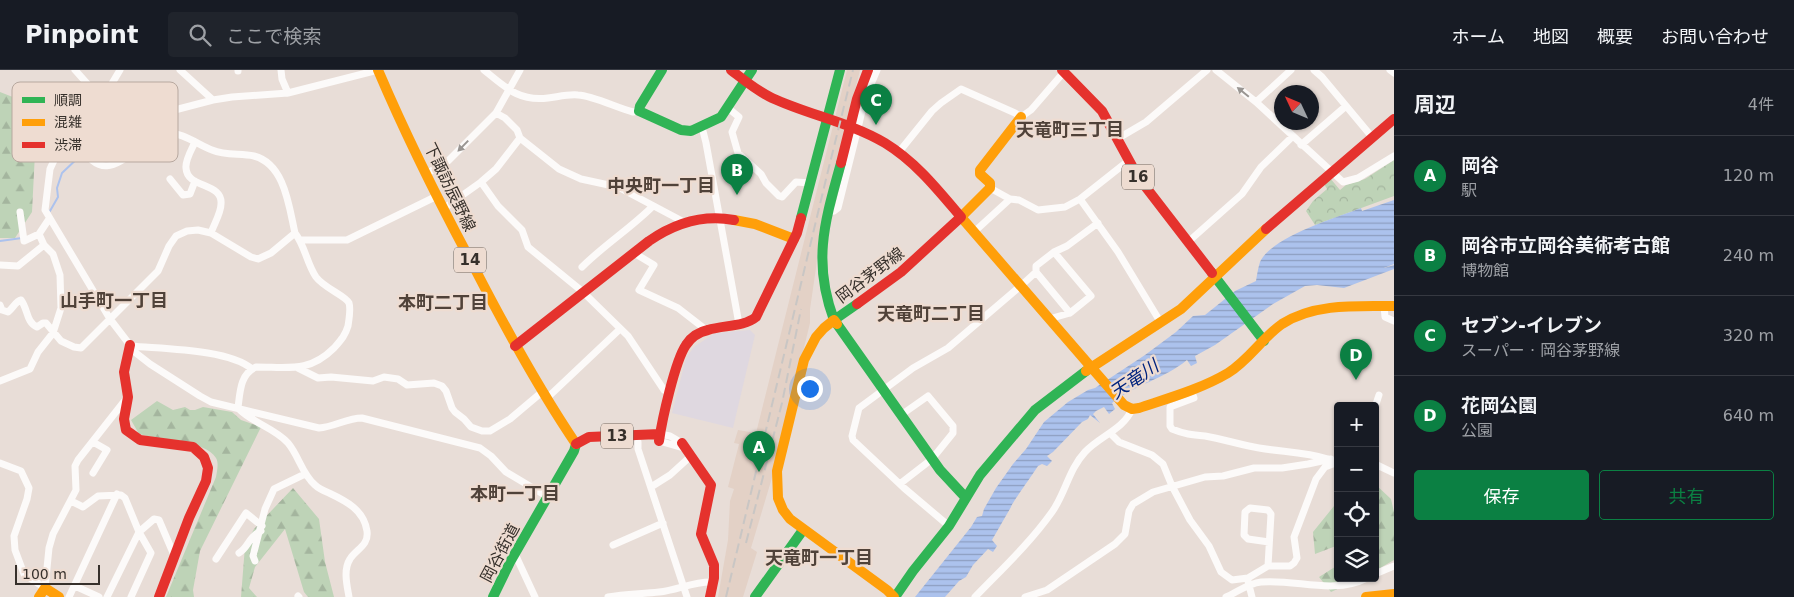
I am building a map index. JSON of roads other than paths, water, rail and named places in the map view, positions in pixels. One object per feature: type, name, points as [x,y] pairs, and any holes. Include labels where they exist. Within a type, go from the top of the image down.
[{"type":"main road","name":"下諏訪辰野線","points":[[378,70],[443,209],[515,346],[544,396],[576,444]]},
{"type":"main road","points":[[662,70],[640,106],[639,111],[681,130],[691,131],[720,117],[728,108],[752,70]]},
{"type":"main road","points":[[731,70],[770,97],[830,118],[881,141],[899,152],[922,172],[1093,370],[1130,408],[1140,408],[1220,376],[1238,366],[1262,338],[1306,313],[1323,309],[1389,306]]},
{"type":"main road","points":[[660,437],[681,352],[692,338],[705,329],[748,322],[756,316],[794,238],[804,209],[830,118],[840,70]]},
{"type":"main road","name":"岡谷茅野線","points":[[868,70],[854,110],[824,238],[822,273],[827,300],[834,320],[901,272],[990,188]]},
{"type":"main road","name":"16","points":[[1064,71],[1096,103],[1105,115],[1138,177],[1262,338]]},
{"type":"main road","points":[[990,188],[990,183],[980,174],[980,170],[1021,117]]},
{"type":"main road","points":[[966,498],[955,489],[932,460],[847,342],[834,320],[818,333],[804,360],[777,471],[777,488],[783,510],[803,530],[894,597],[913,570],[949,526],[980,475],[1035,410],[1181,309],[1217,280],[1284,212],[1394,119]]},
{"type":"main road","points":[[515,346],[634,253],[659,235],[684,222],[731,218],[755,224],[794,238]]},
{"type":"main road","points":[[131,346],[127,354],[124,372],[128,396],[124,423],[126,430],[140,440],[193,448],[202,454],[208,465],[206,480],[174,555],[159,597]]},
{"type":"main road","name":"13","points":[[576,444],[590,437],[660,437]]},
{"type":"main road","name":"13","points":[[576,444],[638,442],[660,437]]},
{"type":"main road","name":"岡谷街道","points":[[493,597],[574,451],[576,444]]},
{"type":"main road","points":[[687,449],[711,485],[701,534],[702,540],[713,560],[715,574],[710,597]]},
{"type":"main road","points":[[755,597],[803,530]]},
{"type":"main road","points":[[42,593],[59,597]]},
{"type":"main road","points":[[1366,597],[1394,594]]},
{"type":"street","points":[[75,70],[86,82]]},
{"type":"street","points":[[112,82],[120,70]]},
{"type":"street","points":[[180,70],[213,100]]},
{"type":"street","points":[[282,70],[282,79],[288,92]]},
{"type":"street","points":[[178,109],[232,97],[288,92],[378,70]]},
{"type":"street","points":[[484,70],[509,90],[530,99],[577,95],[633,112],[639,111]]},
{"type":"street","points":[[426,174],[448,161],[496,113],[520,70]]},
{"type":"street","points":[[829,212],[838,208],[865,98],[877,70]]},
{"type":"street","points":[[1117,139],[1146,122],[1207,70]]},
{"type":"street","points":[[1216,70],[1256,102],[1339,180],[1348,182],[1372,171],[1394,156]]},
{"type":"street","points":[[1256,102],[1291,70]]},
{"type":"street","points":[[1314,70],[1372,137]]},
{"type":"street","points":[[1390,70],[1394,73]]},
{"type":"street","points":[[899,152],[932,112],[961,89],[1021,117],[1030,110],[1064,71]]},
{"type":"street","points":[[1301,145],[1346,106]]},
{"type":"street","points":[[728,108],[740,117],[732,132],[738,153],[761,174],[766,183],[779,196],[782,197],[796,182],[810,183]]},
{"type":"street","points":[[496,113],[505,118],[517,130],[520,138],[549,162],[570,175],[580,180],[618,187],[684,222]]},
{"type":"street","points":[[702,127],[739,324]]},
{"type":"street","points":[[178,134],[213,151],[226,154],[244,154],[257,157],[266,162],[282,180],[295,233],[318,279],[328,289],[343,296],[350,305],[349,321],[344,338],[317,362],[298,368],[256,367],[252,369],[246,374],[240,388],[238,408]]},
{"type":"street","points":[[1188,242],[1242,194],[1261,167],[1292,137]]},
{"type":"street","points":[[443,209],[496,169],[520,138]]},
{"type":"street","points":[[195,142],[185,166],[187,173],[195,181],[217,191],[221,198],[222,205],[211,234]]},
{"type":"street","points":[[990,188],[1010,199],[1019,200],[1038,210],[1065,207],[1080,199],[1128,161]]},
{"type":"street","points":[[53,162],[45,210],[49,219],[110,319],[136,352],[150,364],[211,402],[319,428],[330,427],[354,418],[362,418],[480,448],[491,456],[506,472],[548,497]]},
{"type":"street","points":[[91,162],[106,166],[116,165],[120,162]]},
{"type":"street","points":[[170,179],[183,195],[190,194],[195,181]]},
{"type":"street","points":[[481,182],[498,206],[522,230],[528,247],[583,292],[628,336],[664,390],[670,393]]},
{"type":"street","points":[[300,240],[347,240],[437,196]]},
{"type":"street","points":[[974,232],[1010,199]]},
{"type":"street","points":[[1080,199],[1098,223],[1161,323]]},
{"type":"street","points":[[582,267],[606,244],[637,222],[653,206]]},
{"type":"street","points":[[20,212],[24,241],[39,234],[49,219]]},
{"type":"street","points":[[1070,313],[1036,272],[1036,266],[1098,223]]},
{"type":"street","points":[[0,305],[2,310],[8,312],[14,308],[17,301],[21,300],[31,324],[37,328],[46,323],[53,333],[67,344],[81,348],[158,271],[163,257],[176,236],[187,231],[198,230],[211,234],[251,257],[258,259],[272,253],[295,233]]},
{"type":"street","points":[[0,381],[30,369],[38,352],[53,333],[61,308],[61,282],[53,254],[44,245],[39,234]]},
{"type":"street","points":[[0,265],[18,266],[44,245]]},
{"type":"street","points":[[1049,319],[1070,313],[1091,296],[1054,252]]},
{"type":"street","points":[[634,253],[654,265],[639,290],[678,308],[705,329]]},
{"type":"street","points":[[949,526],[852,440],[859,408],[913,368],[948,348],[1036,272]]},
{"type":"street","points":[[1389,306],[1385,317],[1394,322]]},
{"type":"street","points":[[298,368],[318,378],[331,377],[373,381],[384,377],[398,379],[407,385],[426,383],[442,386],[455,412],[471,427],[482,431],[490,430],[510,419],[544,396],[620,329]]},
{"type":"street","points":[[131,346],[212,354],[246,364],[252,369]]},
{"type":"street","points":[[1191,389],[1194,398],[1170,407],[1170,426],[1172,429],[1182,433],[1205,436],[1240,445],[1306,454],[1334,461]]},
{"type":"street","points":[[1377,402],[1379,395]]},
{"type":"street","points":[[42,593],[53,534],[76,490],[75,466],[128,396]]},
{"type":"street","points":[[901,415],[928,396],[953,426],[953,433],[932,460],[901,483]]},
{"type":"street","points":[[238,408],[246,416],[288,443],[305,474],[316,487],[346,500],[357,509],[363,518],[367,530],[367,540],[349,560],[346,573],[349,597]]},
{"type":"street","points":[[974,597],[1030,539],[1053,511],[1075,465],[1085,451],[1128,418],[1130,408]]},
{"type":"street","points":[[1110,433],[1119,442],[1158,459],[1163,464],[1190,520],[1209,546],[1221,572],[1232,580],[1294,582],[1326,587],[1339,587],[1360,582]]},
{"type":"street","points":[[651,487],[670,476],[687,449],[660,437]]},
{"type":"street","points":[[93,442],[108,450],[93,473]]},
{"type":"street","points":[[638,442],[638,449],[687,597]]},
{"type":"street","points":[[1025,597],[1047,590],[1115,544],[1125,534],[1129,511],[1133,504],[1153,492],[1205,477],[1223,476],[1254,468],[1282,468],[1334,461]]},
{"type":"street","points":[[1226,597],[1268,566],[1290,566],[1294,563],[1297,558],[1294,537],[1316,479],[1325,467],[1334,462]]},
{"type":"street","points":[[0,463],[21,471],[29,488],[14,536],[15,550],[24,574],[42,593]]},
{"type":"street","points":[[1379,466],[1394,464]]},
{"type":"street","points":[[1379,466],[1394,473]]},
{"type":"street","points":[[255,561],[253,556],[265,510],[274,489],[305,474]]},
{"type":"street","points":[[69,597],[117,494]]},
{"type":"street","points":[[71,501],[83,507],[98,496],[121,494],[125,498],[139,532],[151,553],[131,597]]},
{"type":"street","points":[[1268,566],[1271,514],[1268,510],[1250,508],[1245,512],[1244,535],[1248,539],[1269,542]]},
{"type":"street","points":[[216,559],[246,513],[261,528]]},
{"type":"street","points":[[107,597],[139,532],[154,519],[159,520],[174,555]]},
{"type":"street","points":[[613,545],[663,523]]},
{"type":"street","points":[[238,553],[243,550],[253,535],[261,528]]},
{"type":"street","points":[[516,554],[535,597]]},
{"type":"street","points":[[1379,572],[1394,566]]},
{"type":"street","points":[[608,597],[632,593],[660,592],[683,585],[713,582]]},
{"type":"street","points":[[1248,582],[1252,597]]},
{"type":"street","points":[[75,586],[99,597]]},
{"type":"water","name":"天竜川","points":[[1394,200],[1394,264],[1384,268],[1394,265],[1394,269],[1344,288],[1317,285],[1305,286],[1273,304],[1215,345],[1195,356],[1197,363],[1191,366],[1187,360],[1169,372],[1130,391],[1112,403],[1115,409],[1109,414],[1104,407],[1096,411],[1093,414],[1100,423],[1090,415],[1088,419],[1082,422],[1047,456],[1052,461],[1047,466],[1042,464],[1038,466],[1015,500],[992,540],[997,546],[993,552],[988,549],[973,565],[966,577],[959,581],[945,597],[915,597],[977,517],[982,516],[996,488],[1044,422],[1068,402],[1095,388],[1145,355],[1176,332],[1193,316],[1205,315],[1235,291],[1256,281],[1260,262],[1266,253],[1277,244],[1305,229],[1361,208],[1362,211]]},
{"type":"waterway","points":[[50,211],[58,197],[57,188],[62,173],[74,162]]},
{"type":"waterway","points":[[0,241],[22,238]]},
{"type":"railway","points":[[726,597],[853,70]]},
{"type":"railway","points":[[746,543],[782,403],[801,309]]},
{"type":"place","name":"セブン-イレブン","points":[[876,125]]},
{"type":"place","name":"岡谷市立岡谷美術考古館","points":[[737,195]]},
{"type":"place","name":"花岡公園","points":[[1356,380]]},
{"type":"place","name":"岡谷","points":[[759,472]]},
{"type":"district","name":"天竜町三丁目","points":[[1070,129]]},
{"type":"district","name":"中央町一丁目","points":[[661,185]]},
{"type":"district","name":"山手町一丁目","points":[[114,300]]},
{"type":"district","name":"本町二丁目","points":[[443,302]]},
{"type":"district","name":"天竜町二丁目","points":[[931,313]]},
{"type":"district","name":"本町一丁目","points":[[515,493]]},
{"type":"district","name":"天竜町一丁目","points":[[819,557]]}]
